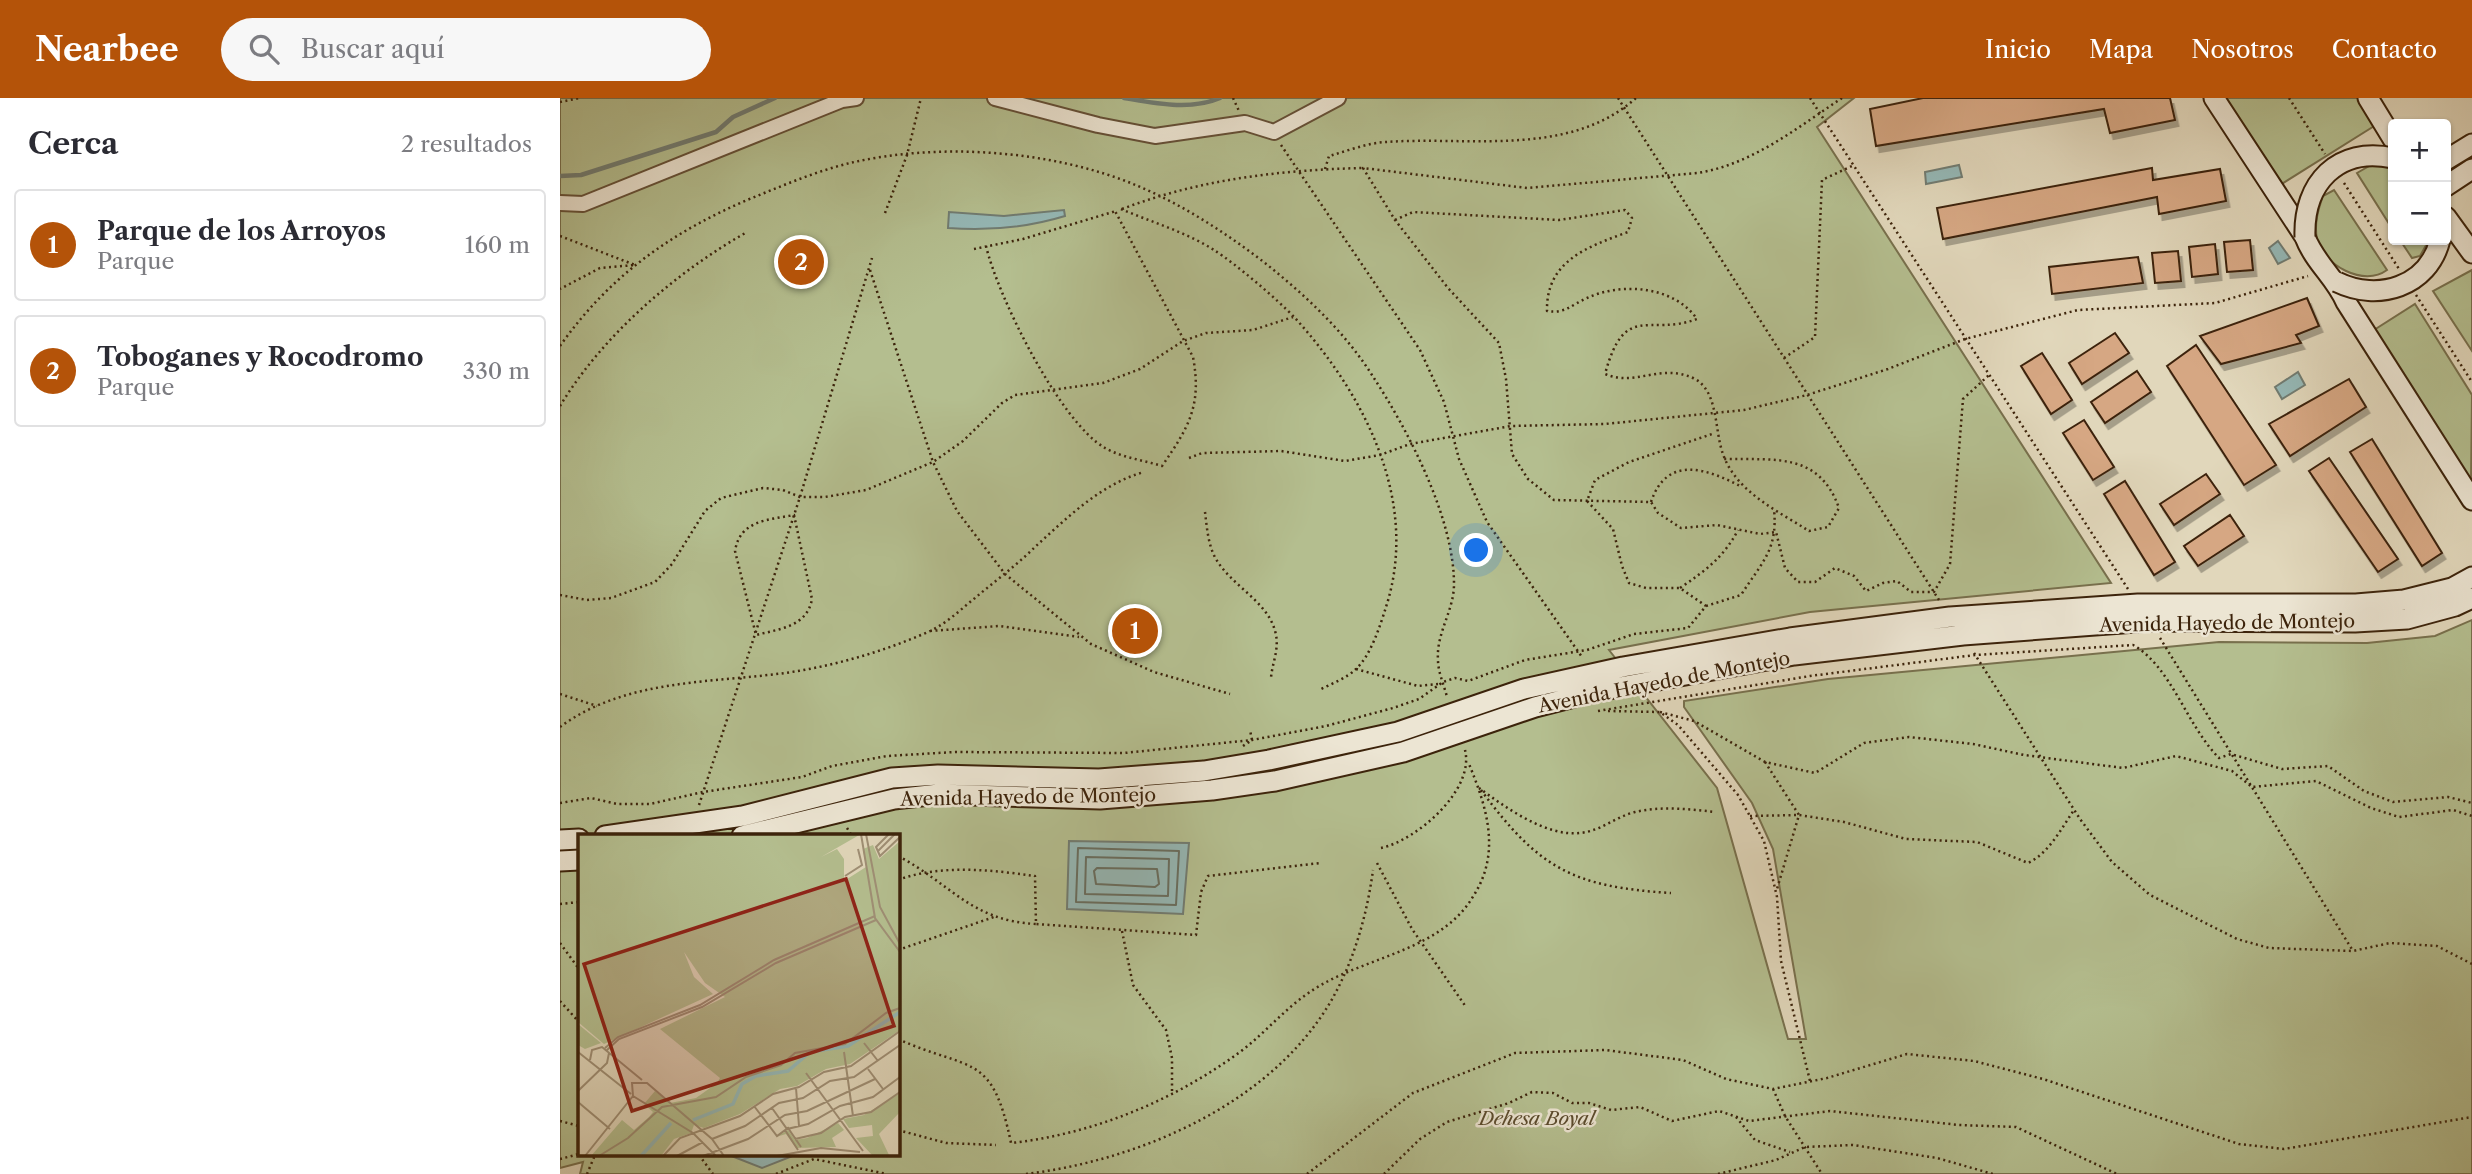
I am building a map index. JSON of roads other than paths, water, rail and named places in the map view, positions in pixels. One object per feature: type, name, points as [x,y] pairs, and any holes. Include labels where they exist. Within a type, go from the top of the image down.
[{"type":"street","points":[[560,203],[583,204],[842,100],[856,98]]},
{"type":"street","points":[[995,98],[1098,125],[1155,136],[1245,123],[1274,132],[1338,98]]},
{"type":"street","points":[[2214,98],[2305,237],[2312,255],[2330,276],[2472,499]]},
{"type":"street","points":[[2368,98],[2388,131]]},
{"type":"street","points":[[2451,157],[2472,144]]},
{"type":"street","points":[[2305,237],[2304,217],[2309,198],[2319,180],[2334,167],[2352,158],[2372,155],[2388,157]]},
{"type":"street","points":[[2451,183],[2472,169]]},
{"type":"street","points":[[2451,224],[2472,253]]},
{"type":"street","points":[[2330,276],[2364,292],[2396,289],[2423,271],[2433,258],[2438,245]]},
{"type":"street","points":[[620,834],[743,816],[892,778],[938,775],[1099,779],[1204,771],[1456,723],[1524,689],[1623,667],[1790,638],[1950,617],[2138,604],[2179,612],[2404,600],[2452,588],[2472,577]]},
{"type":"street","name":"Avenida Hayedo de Montejo","points":[[750,834],[894,799],[939,794],[1100,799],[1262,783],[1343,768],[1456,723],[1593,692],[1794,655],[1963,635],[2149,621],[2179,612],[2355,622],[2407,619],[2455,606],[2472,598]]},
{"type":"street","points":[[560,840],[578,839]]},
{"type":"street","points":[[560,861],[578,860]]},
{"type":"water","points":[[1959,165],[1962,177],[1926,184],[1925,172]]},
{"type":"water","points":[[1064,210],[1065,216],[1022,226],[993,229],[948,228],[949,212],[1004,216]]},
{"type":"water","points":[[2278,241],[2290,258],[2278,264],[2269,248]]},
{"type":"water","points":[[2298,372],[2305,385],[2282,399],[2275,387]]},
{"type":"water","points":[[1069,841],[1189,843],[1183,914],[1067,909]]},
{"type":"water","points":[[732,1156],[792,1156],[762,1168]]},
{"type":"waterway","points":[[560,176],[581,175],[716,132],[733,117],[775,98]]},
{"type":"waterway","points":[[1124,98],[1184,105],[1220,98]]},
{"type":"place","name":"Toboganes y Rocodromo","points":[[801,262]]},
{"type":"place","name":"Parque de los Arroyos","points":[[1135,631]]},
{"type":"park label","name":"Dehesa Boyal","points":[[1537,1118]]}]
